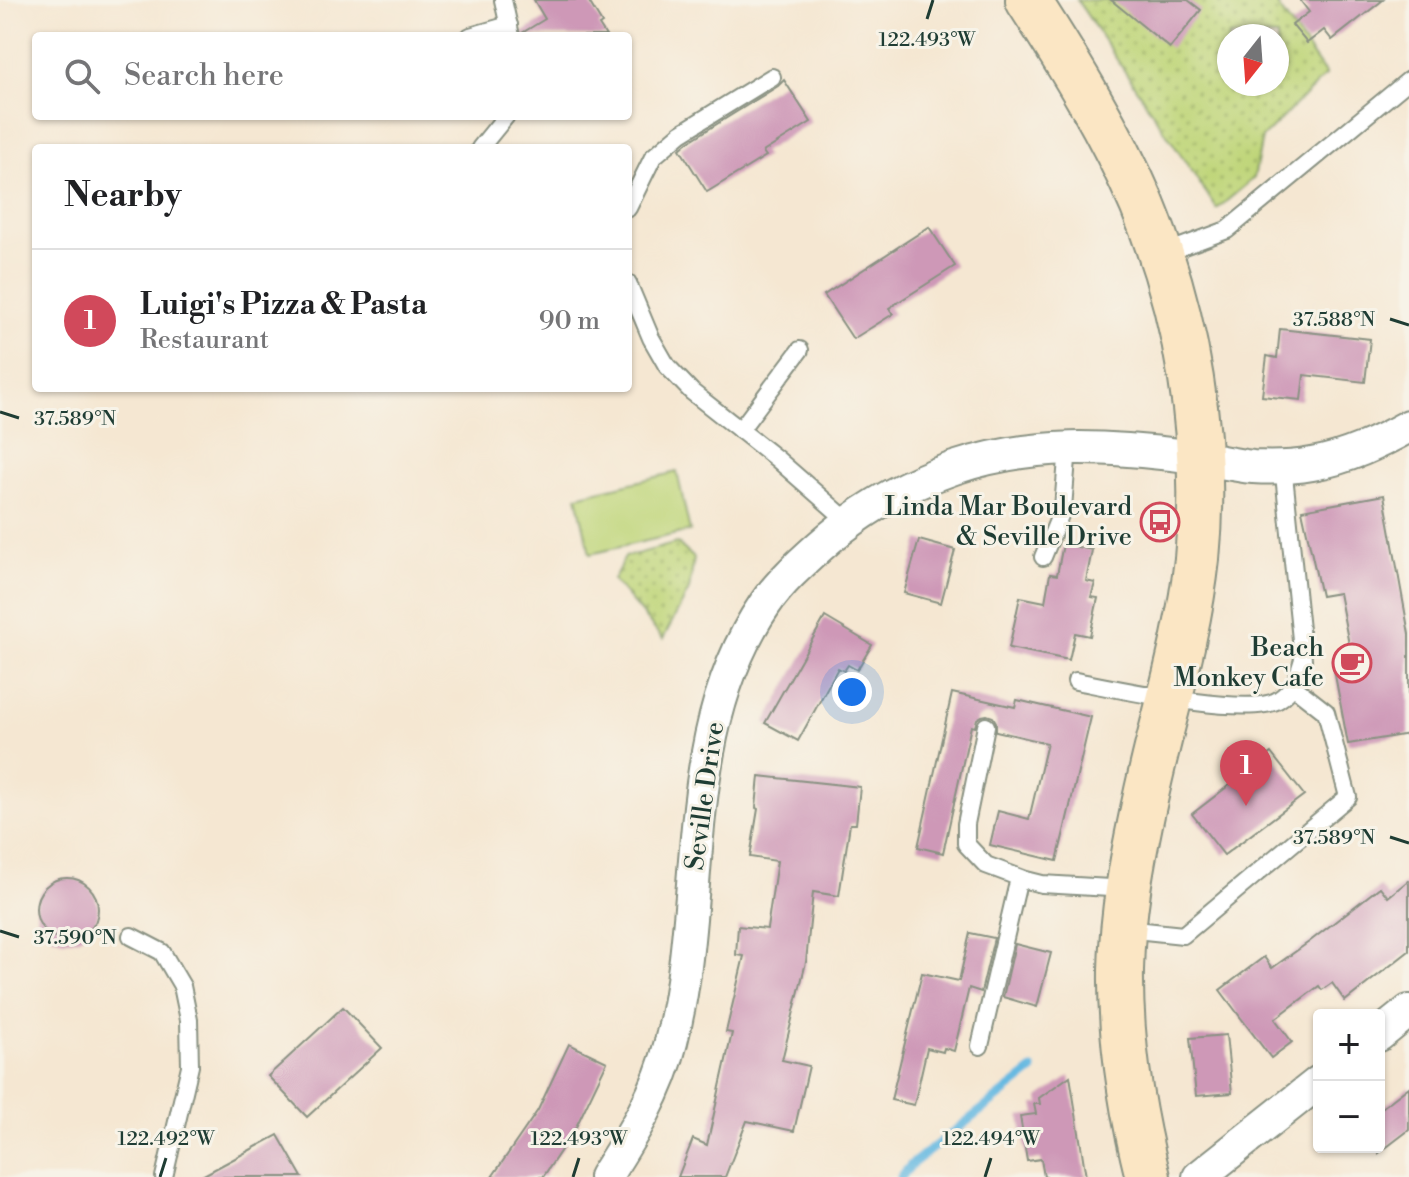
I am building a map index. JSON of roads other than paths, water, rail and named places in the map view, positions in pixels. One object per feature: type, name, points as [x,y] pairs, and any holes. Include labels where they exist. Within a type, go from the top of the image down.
[{"type":"street","points":[[1028,0],[1103,124],[1142,204],[1160,255],[1188,356],[1198,458],[1200,506],[1197,559],[1189,612],[1145,798],[1121,968],[1122,1024],[1128,1083],[1148,1177]]},
{"type":"street","name":"Seville Drive","points":[[605,1177],[652,1097],[671,1046],[681,999],[706,764],[726,680],[744,639],[766,602],[797,566],[870,507],[915,483],[1000,456],[1068,447],[1136,450],[1254,467],[1312,464],[1362,451],[1409,426]]},
{"type":"street","points":[[1385,1030],[1409,1011]]},
{"type":"street","points":[[1199,1177],[1313,1087]]},
{"type":"lane","points":[[503,0],[510,30]]},
{"type":"lane","points":[[632,200],[653,157],[681,133],[772,77]]},
{"type":"lane","points":[[1160,255],[1227,230],[1409,80]]},
{"type":"lane","points":[[483,144],[503,120]]},
{"type":"lane","points":[[632,293],[667,366],[692,392],[777,459],[849,522]]},
{"type":"lane","points":[[740,430],[800,350]]},
{"type":"lane","points":[[1043,557],[1063,508],[1068,447]]},
{"type":"lane","points":[[1076,681],[1169,699],[1245,705],[1276,702],[1294,687],[1303,659],[1283,465]]},
{"type":"lane","points":[[986,726],[966,824],[966,844],[986,865],[1019,878],[1127,909],[1183,935],[1348,797],[1326,712],[1294,687]]},
{"type":"lane","points":[[980,1046],[1019,878]]},
{"type":"lane","points":[[131,936],[162,952],[182,986],[189,1020],[190,1066],[164,1177]]},
{"type":"waterway","points":[[901,1177],[912,1164],[1033,1070]]},
{"type":"place","name":"Linda Mar Boulevard & Seville Drive","points":[[1160,522]]},
{"type":"place","name":"Beach Monkey Cafe","points":[[1352,663]]},
{"type":"place","name":"Luigi's Pizza & Pasta","points":[[1246,806]]}]
